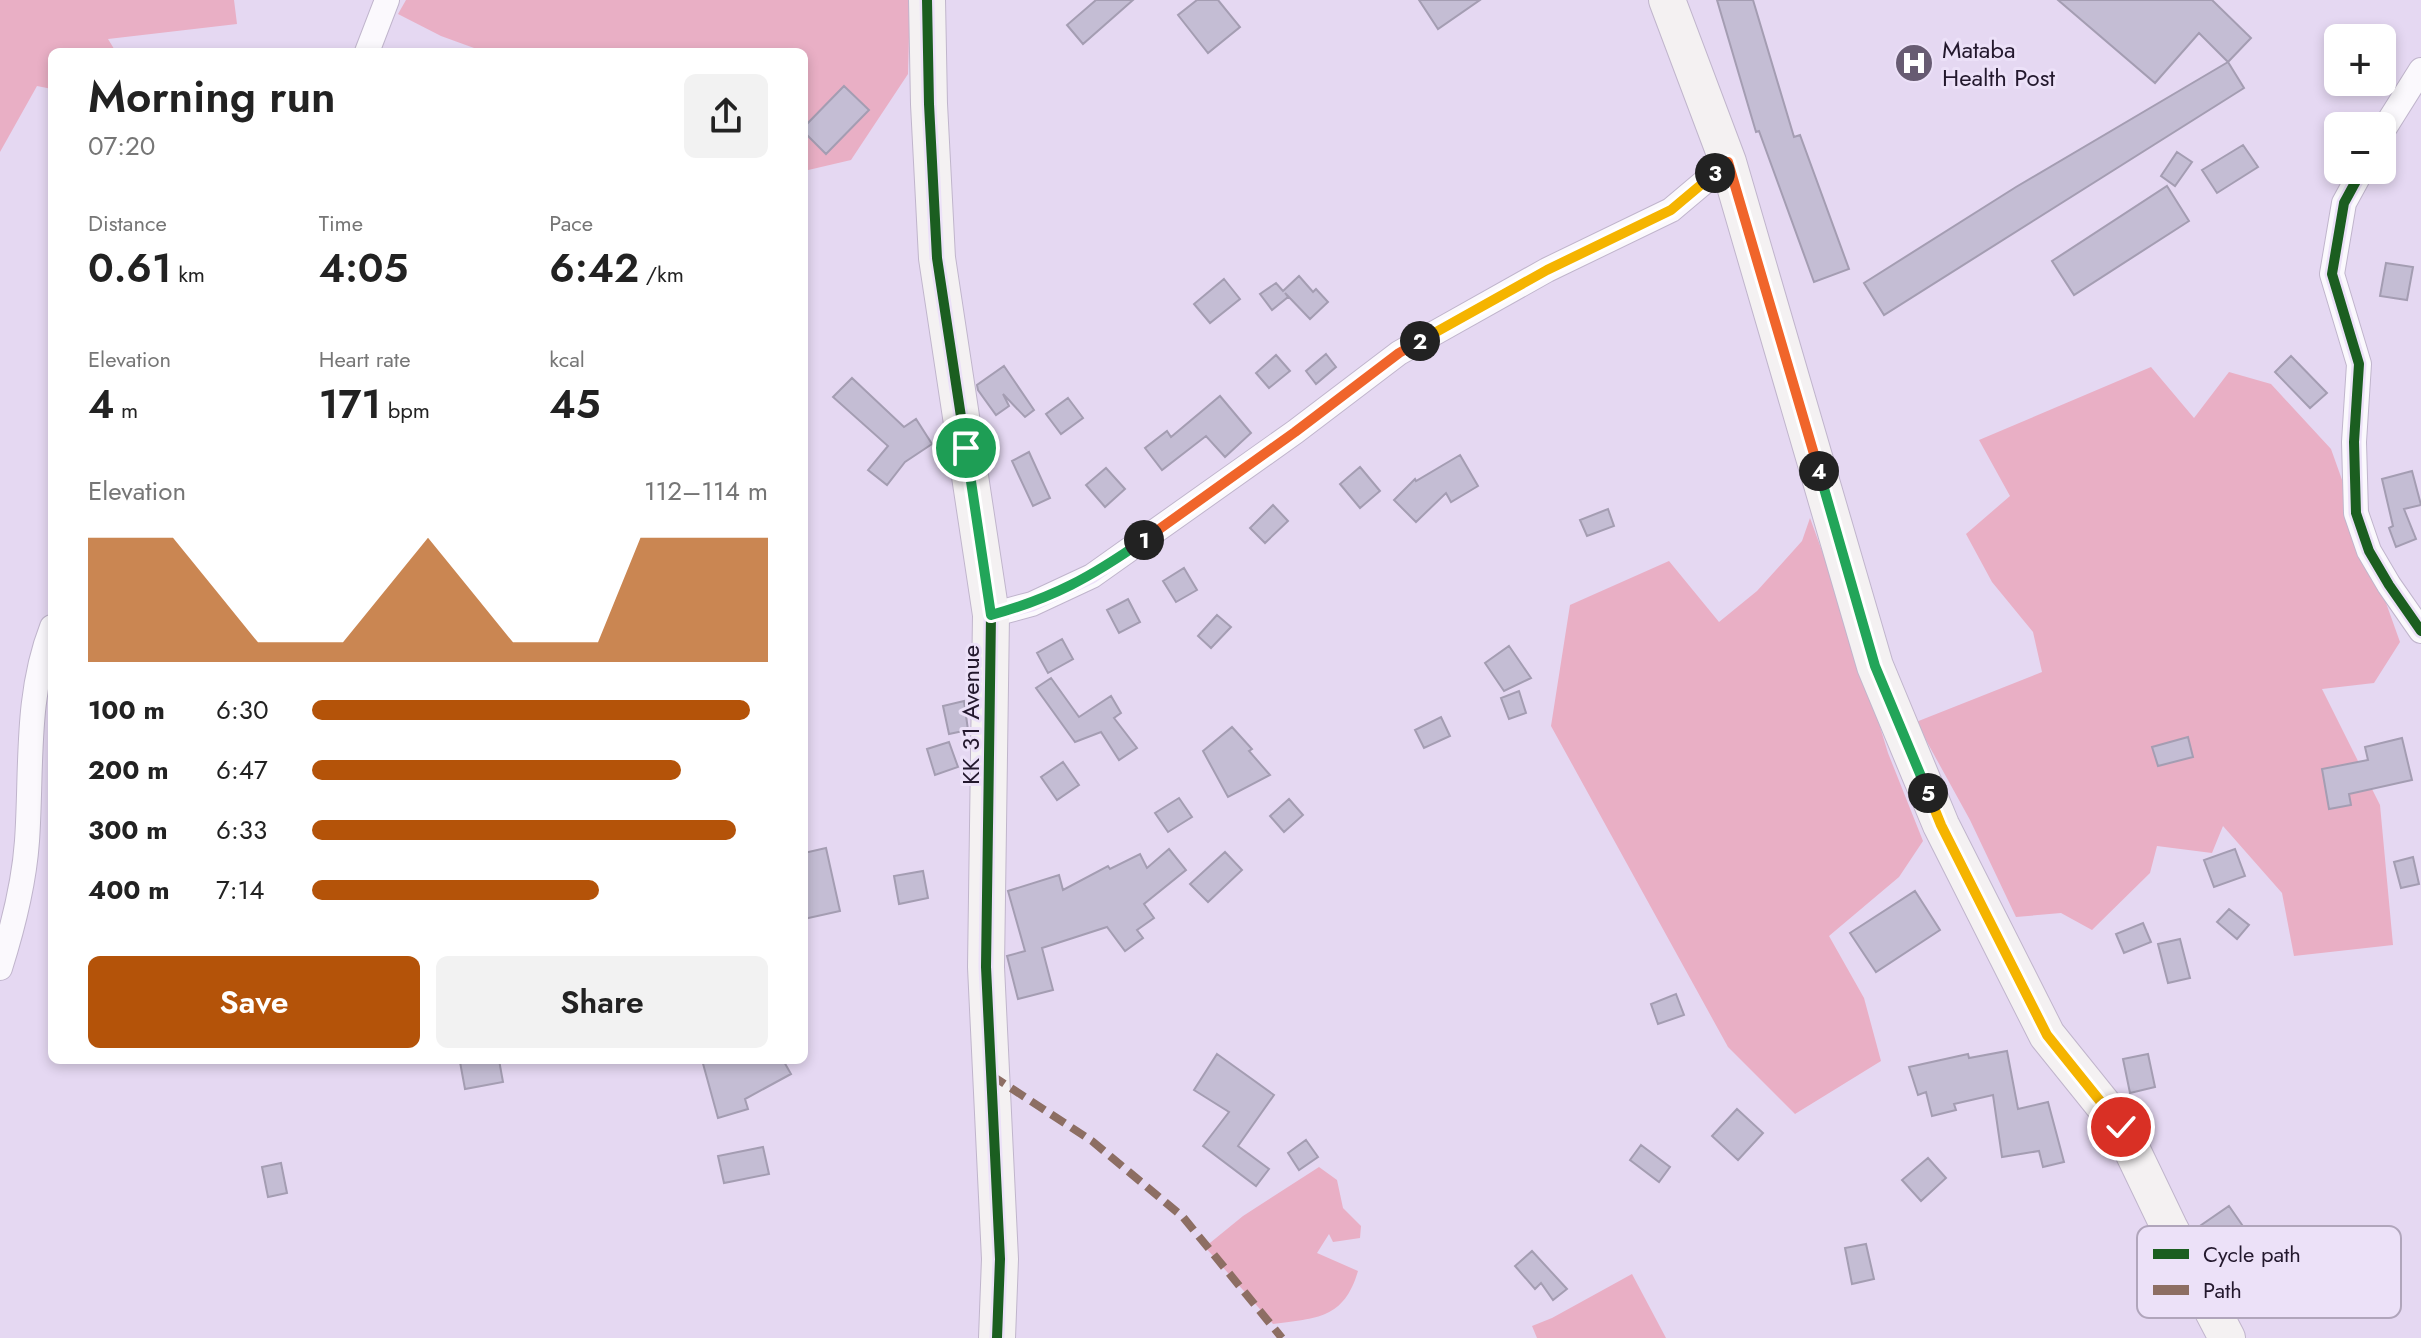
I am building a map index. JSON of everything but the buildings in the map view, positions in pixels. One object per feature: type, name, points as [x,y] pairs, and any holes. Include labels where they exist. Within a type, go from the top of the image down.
[{"type":"main road","name":"KK 31 Avenue","points":[[927,0],[937,258],[991,615],[986,967],[1000,1259],[997,1338]]},
{"type":"main road","points":[[1667,0],[1728,162],[1875,666],[1941,825],[2047,1035],[2121,1127],[2169,1226]]},
{"type":"main road","points":[[2217,1318],[2227,1338]]},
{"type":"street","points":[[369,48],[387,0]]},
{"type":"street","points":[[2395,112],[2421,70]]},
{"type":"street","points":[[991,615],[1032,604],[1092,576],[1283,441],[1399,353],[1547,270],[1671,210],[1728,162]]},
{"type":"street","points":[[2354,184],[2344,203],[2332,274],[2359,364],[2354,442],[2356,513],[2369,551],[2421,631]]},
{"type":"street","points":[[0,968],[13,927],[27,844],[31,717],[42,652],[48,637]]},
{"type":"shaded area","points":[[0,0],[234,0],[237,24],[108,39],[114,48],[48,48],[48,88],[37,86],[0,152]]},
{"type":"shaded area","points":[[406,0],[910,0],[908,74],[851,160],[808,170],[808,48],[474,48],[441,36],[398,14]]},
{"type":"shaded area","points":[[2151,367],[2194,418],[2229,372],[2271,384],[2331,449],[2400,642],[2374,683],[2322,689],[2380,805],[2393,945],[2294,956],[2282,893],[2223,826],[2212,853],[2157,846],[2150,873],[2092,930],[2061,913],[2016,917],[1970,820],[1916,722],[2042,672],[2033,632],[1992,582],[1966,534],[2010,496],[1979,440]]},
{"type":"shaded area","points":[[1810,518],[1849,625],[1888,753],[1923,841],[1899,877],[1829,936],[1864,998],[1881,1061],[1795,1114],[1728,1047],[1551,726],[1570,605],[1669,561],[1719,622],[1757,591],[1802,541]]},
{"type":"shaded area","points":[[1319,1167],[1337,1180],[1343,1208],[1361,1226],[1360,1238],[1333,1242],[1329,1234],[1317,1253],[1358,1271],[1345,1299],[1337,1307],[1316,1317],[1273,1324],[1205,1247],[1243,1216]]},
{"type":"shaded area","points":[[1632,1274],[1666,1338],[1537,1338],[1532,1326]]},
{"type":"marked path","points":[[991,1075],[1092,1141],[1183,1217],[1282,1338]]},
{"type":"cycle path","points":[[927,0],[937,258],[991,615],[986,967],[1000,1259],[997,1338]]},
{"type":"cycle path","points":[[991,615],[1032,604],[1092,576],[1295,432],[1399,353],[1547,270],[1671,210],[1728,162]]},
{"type":"cycle path","points":[[2354,184],[2344,203],[2332,274],[2359,364],[2354,442],[2356,513],[2369,551],[2421,631]]},
{"type":"place","name":"Mataba Health Post","points":[[1914,63]]},
{"type":"route","points":[[966,448],[991,615],[1032,604],[1092,576],[1295,432],[1399,353],[1547,270],[1671,210],[1728,162],[1875,666],[1941,825],[2047,1035],[2121,1127]]}]
